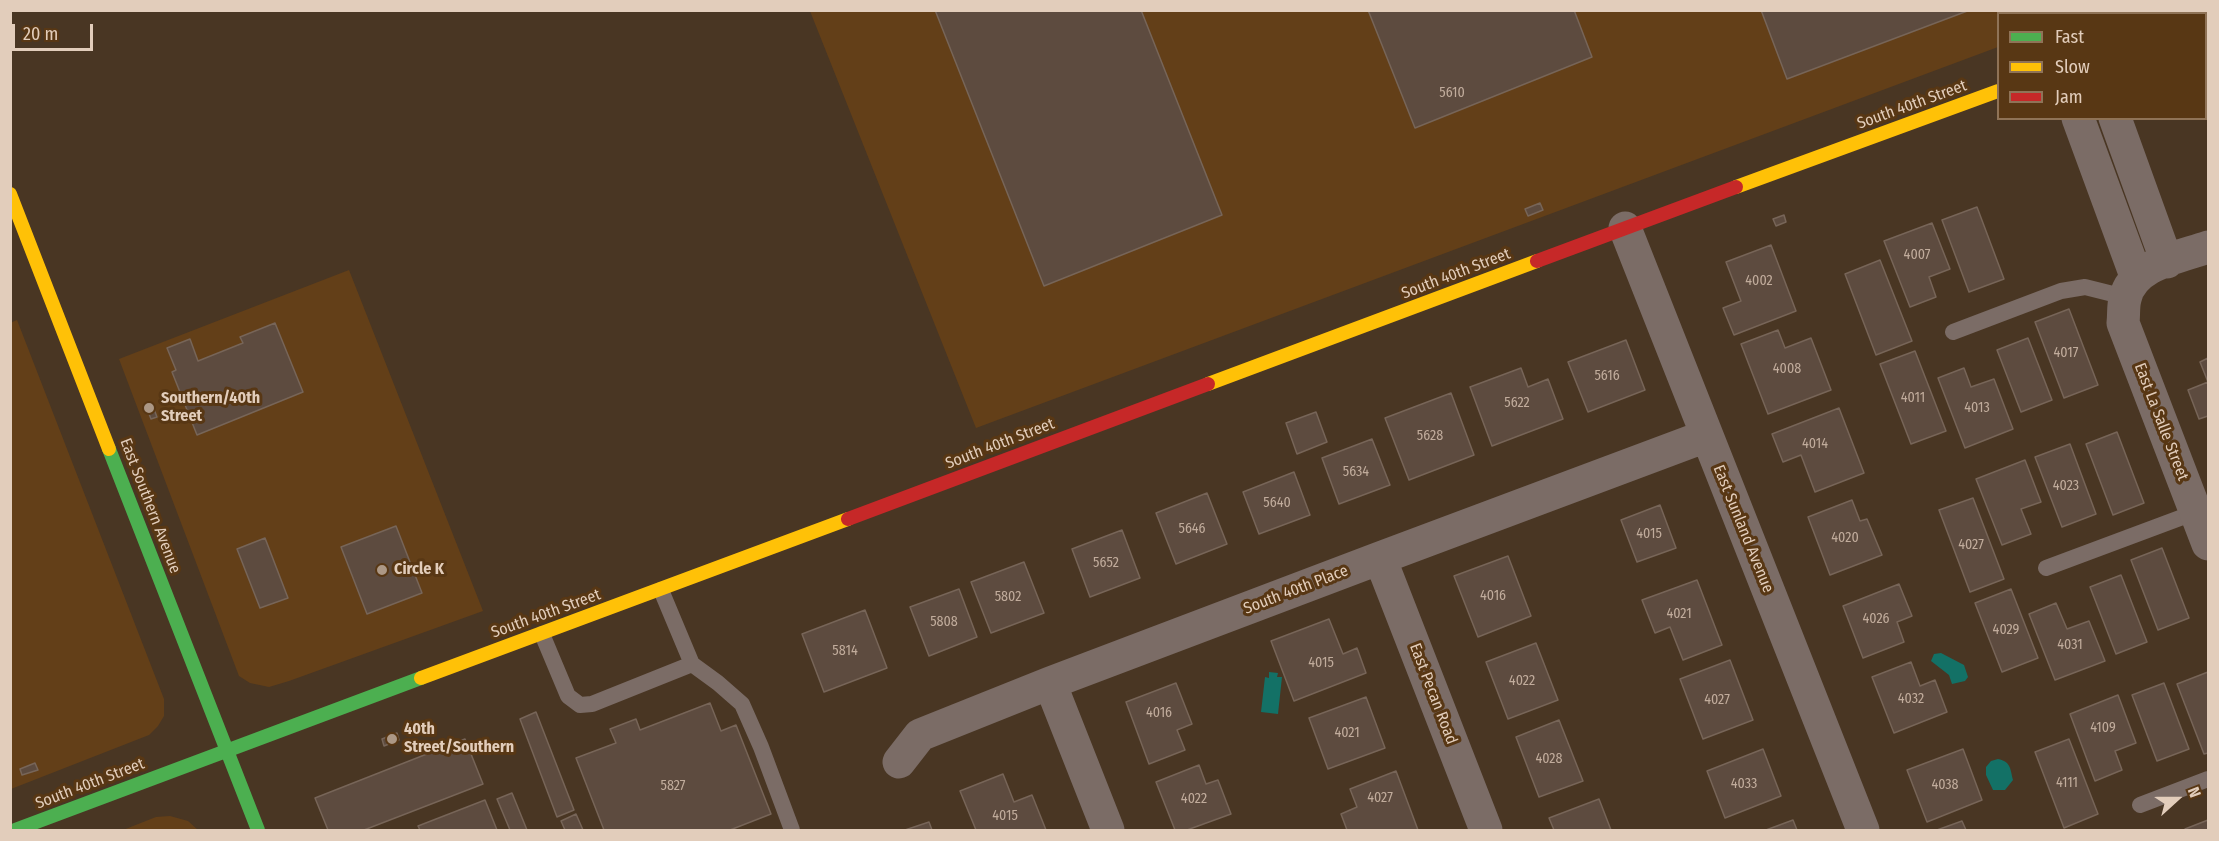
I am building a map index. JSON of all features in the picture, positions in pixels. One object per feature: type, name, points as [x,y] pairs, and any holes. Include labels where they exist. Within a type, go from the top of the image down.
[{"type":"main road","name":"South 40th Street","points":[[15,831],[44,825],[227,750],[661,590],[1624,228],[1997,91]]},
{"type":"main road","name":"East Southern Avenue","points":[[10,194],[258,831]]},
{"type":"street","name":"East La Salle Street","points":[[2079,120],[2111,207],[2131,287],[2123,323],[2208,544]]},
{"type":"street","points":[[2116,120],[2167,262]]},
{"type":"street","points":[[2111,207],[2142,194]]},
{"type":"street","name":"East Sunland Avenue","points":[[1624,228],[1863,831]]},
{"type":"street","points":[[2131,287],[2167,262],[2208,247]]},
{"type":"street","name":"South 40th Place","points":[[899,762],[920,735],[1050,683],[1706,436]]},
{"type":"street","name":"East Pecan Road","points":[[1380,558],[1486,831]]},
{"type":"street","points":[[1050,683],[1108,831]]},
{"type":"lane","points":[[1953,332],[2061,291],[2085,287],[2131,287]]},
{"type":"lane","points":[[2046,568],[2196,512]]},
{"type":"lane","points":[[661,590],[692,664],[742,704],[761,747],[792,831]]},
{"type":"lane","points":[[542,634],[568,696],[580,705],[592,704],[692,664]]},
{"type":"lane","points":[[2140,805],[2208,779]]},
{"type":"shaded area","points":[[810,11],[2098,11],[1997,12],[1997,47],[976,428]]},
{"type":"shaded area","points":[[349,270],[483,611],[289,681],[269,687],[250,683],[239,676],[119,359]]},
{"type":"shaded area","points":[[17,320],[164,699],[164,716],[149,735],[11,789],[10,323]]},
{"type":"shaded area","points":[[170,816],[188,821],[198,830],[123,830],[156,817]]},
{"type":"water","points":[[1941,653],[1964,665],[1968,677],[1965,681],[1952,684],[1949,675],[1931,661],[1934,654]]},
{"type":"water","points":[[1269,672],[1278,673],[1277,677],[1282,677],[1278,714],[1261,712],[1265,677],[1269,678]]},
{"type":"water","points":[[1998,759],[2008,764],[2013,780],[2005,790],[1993,790],[1986,775],[1986,767],[1991,761]]},
{"type":"building","points":[[935,10],[1141,10],[1222,215],[1044,286]]},
{"type":"building","points":[[1368,10],[1574,10],[1592,57],[1415,128]]},
{"type":"building","points":[[1761,10],[1970,10],[1787,79]]},
{"type":"building","points":[[1540,203],[1543,210],[1528,216],[1525,209]]},
{"type":"building","points":[[1977,207],[2004,279],[1969,292],[1942,220]]},
{"type":"building","points":[[1784,215],[1786,222],[1776,226],[1773,219]]},
{"type":"building","points":[[1932,223],[1950,269],[1929,277],[1936,297],[1910,307],[1884,241]]},
{"type":"building","points":[[1771,245],[1796,311],[1734,335],[1723,308],[1741,301],[1726,262]]},
{"type":"building","points":[[1880,260],[1912,341],[1876,355],[1845,274]]},
{"type":"building","points":[[2069,309],[2098,385],[2064,398],[2035,322]]},
{"type":"building","points":[[275,323],[303,392],[197,435],[172,372],[176,370],[167,348],[190,339],[198,361],[243,343],[240,337]]},
{"type":"building","points":[[1778,330],[1785,348],[1811,338],[1831,390],[1768,414],[1741,344]]},
{"type":"building","points":[[2028,338],[2052,400],[2021,412],[1997,350]]},
{"type":"building","points":[[1626,340],[1645,390],[1588,412],[1568,362]]},
{"type":"building","points":[[1915,351],[1946,431],[1911,444],[1880,364]]},
{"type":"building","points":[[2208,358],[2208,382],[2200,362]]},
{"type":"building","points":[[1521,368],[1528,387],[1548,379],[1563,419],[1492,446],[1470,387]]},
{"type":"building","points":[[1964,368],[1971,387],[1994,379],[2013,429],[1965,448],[1938,378]]},
{"type":"building","points":[[2208,382],[2208,416],[2199,419],[2188,390]]},
{"type":"building","points":[[1451,393],[1474,455],[1409,480],[1385,418]]},
{"type":"building","points":[[152,404],[157,417],[151,419],[146,406]]},
{"type":"building","points":[[1839,408],[1864,473],[1815,492],[1801,455],[1783,462],[1772,434]]},
{"type":"building","points":[[1316,412],[1327,442],[1297,454],[1286,423]]},
{"type":"building","points":[[2117,432],[2144,503],[2113,515],[2086,444]]},
{"type":"building","points":[[1372,439],[1390,485],[1339,504],[1322,458]]},
{"type":"building","points":[[2070,444],[2096,514],[2062,527],[2035,457]]},
{"type":"building","points":[[2025,460],[2041,502],[2021,509],[2031,534],[2002,545],[1976,479]]},
{"type":"building","points":[[1294,472],[1310,515],[1259,534],[1243,492]]},
{"type":"building","points":[[1207,493],[1227,544],[1176,564],[1156,513]]},
{"type":"building","points":[[1973,498],[2004,579],[1970,592],[1939,510]]},
{"type":"building","points":[[1852,500],[1860,521],[1867,519],[1882,555],[1830,575],[1808,517]]},
{"type":"building","points":[[1660,505],[1676,548],[1637,562],[1621,520]]},
{"type":"building","name":"Circle K","points":[[396,526],[422,593],[367,614],[341,547]]},
{"type":"building","points":[[1122,530],[1140,578],[1090,597],[1072,549]]},
{"type":"building","points":[[265,538],[288,598],[260,608],[237,549]]},
{"type":"building","points":[[2162,548],[2189,618],[2158,630],[2131,560]]},
{"type":"building","points":[[1508,556],[1531,616],[1478,637],[1454,576]]},
{"type":"building","points":[[1024,562],[1044,613],[991,633],[971,582]]},
{"type":"building","points":[[2121,575],[2147,642],[2116,654],[2090,587]]},
{"type":"building","points":[[1697,580],[1722,645],[1683,660],[1670,627],[1655,633],[1642,600]]},
{"type":"building","points":[[1899,584],[1912,616],[1897,622],[1904,642],[1863,658],[1843,606]]},
{"type":"building","points":[[959,589],[977,637],[929,656],[910,607]]},
{"type":"building","points":[[2011,589],[2038,658],[2002,672],[1975,603]]},
{"type":"building","points":[[2056,603],[2067,629],[2089,621],[2105,661],[2055,680],[2029,614]]},
{"type":"building","points":[[865,610],[887,668],[824,692],[802,634]]},
{"type":"building","points":[[1329,619],[1343,654],[1357,648],[1366,673],[1294,701],[1271,641]]},
{"type":"building","points":[[1536,643],[1558,700],[1508,719],[1486,662]]},
{"type":"building","points":[[1730,660],[1753,720],[1703,739],[1680,679]]},
{"type":"building","points":[[1911,662],[1920,686],[1935,680],[1947,712],[1894,733],[1872,677]]},
{"type":"building","points":[[2208,672],[2208,753],[2204,754],[2177,684]]},
{"type":"building","points":[[1176,683],[1192,724],[1177,730],[1185,750],[1149,764],[1126,702]]},
{"type":"building","points":[[2164,683],[2189,749],[2157,761],[2132,695]]},
{"type":"building","points":[[2118,695],[2136,743],[2115,751],[2122,770],[2095,781],[2070,714]]},
{"type":"building","points":[[1366,697],[1385,748],[1328,769],[1309,718]]},
{"type":"building","points":[[710,703],[721,731],[736,725],[771,814],[730,830],[604,830],[576,758],[616,743],[610,729],[636,719],[640,730]]},
{"type":"building","points":[[536,712],[574,810],[557,817],[520,719]]},
{"type":"building","points":[[1559,720],[1583,781],[1539,797],[1516,737]]},
{"type":"building","points":[[397,733],[399,740],[384,746],[382,739]]},
{"type":"building","points":[[465,739],[483,784],[364,830],[328,830],[315,798]]},
{"type":"building","points":[[2069,739],[2098,814],[2064,828],[2035,752]]},
{"type":"building","points":[[1763,749],[1781,796],[1725,818],[1707,771]]},
{"type":"building","points":[[1963,749],[1982,800],[1927,822],[1907,770]]},
{"type":"building","points":[[35,763],[38,770],[22,775],[20,769]]},
{"type":"building","points":[[1199,765],[1206,784],[1218,780],[1231,814],[1187,830],[1175,830],[1156,782]]},
{"type":"building","points":[[1396,771],[1418,830],[1347,830],[1341,814],[1357,807],[1350,789]]},
{"type":"building","points":[[1003,774],[1014,802],[1032,795],[1046,830],[976,830],[960,791]]},
{"type":"building","points":[[512,793],[527,830],[510,830],[497,799]]},
{"type":"building","points":[[1599,799],[1611,830],[1554,830],[1549,818]]},
{"type":"building","points":[[485,800],[497,830],[420,830],[418,826]]},
{"type":"building","points":[[576,814],[583,830],[565,830],[561,821]]},
{"type":"building","points":[[1793,820],[1797,830],[1766,830]]},
{"type":"building","points":[[2208,820],[2208,830],[2185,829]]},
{"type":"building","points":[[1962,821],[1966,830],[1937,830]]},
{"type":"building","points":[[929,822],[932,830],[905,830]]},
{"type":"traffic: fast","points":[[109,449],[258,830]]},
{"type":"traffic: fast","points":[[15,830],[421,678]]},
{"type":"traffic: slow","points":[[1736,187],[1997,91]]},
{"type":"traffic: slow","points":[[10,194],[109,449]]},
{"type":"traffic: slow","points":[[1208,384],[1537,261]]},
{"type":"traffic: slow","points":[[421,678],[848,519]]},
{"type":"traffic: jam","points":[[1537,261],[1736,187]]},
{"type":"traffic: jam","points":[[848,519],[1208,384]]},
{"type":"place","name":"Southern/40th Street","points":[[149,408]]},
{"type":"place","name":"Circle K","points":[[382,570]]},
{"type":"place","name":"40th Street/Southern","points":[[392,739]]}]
